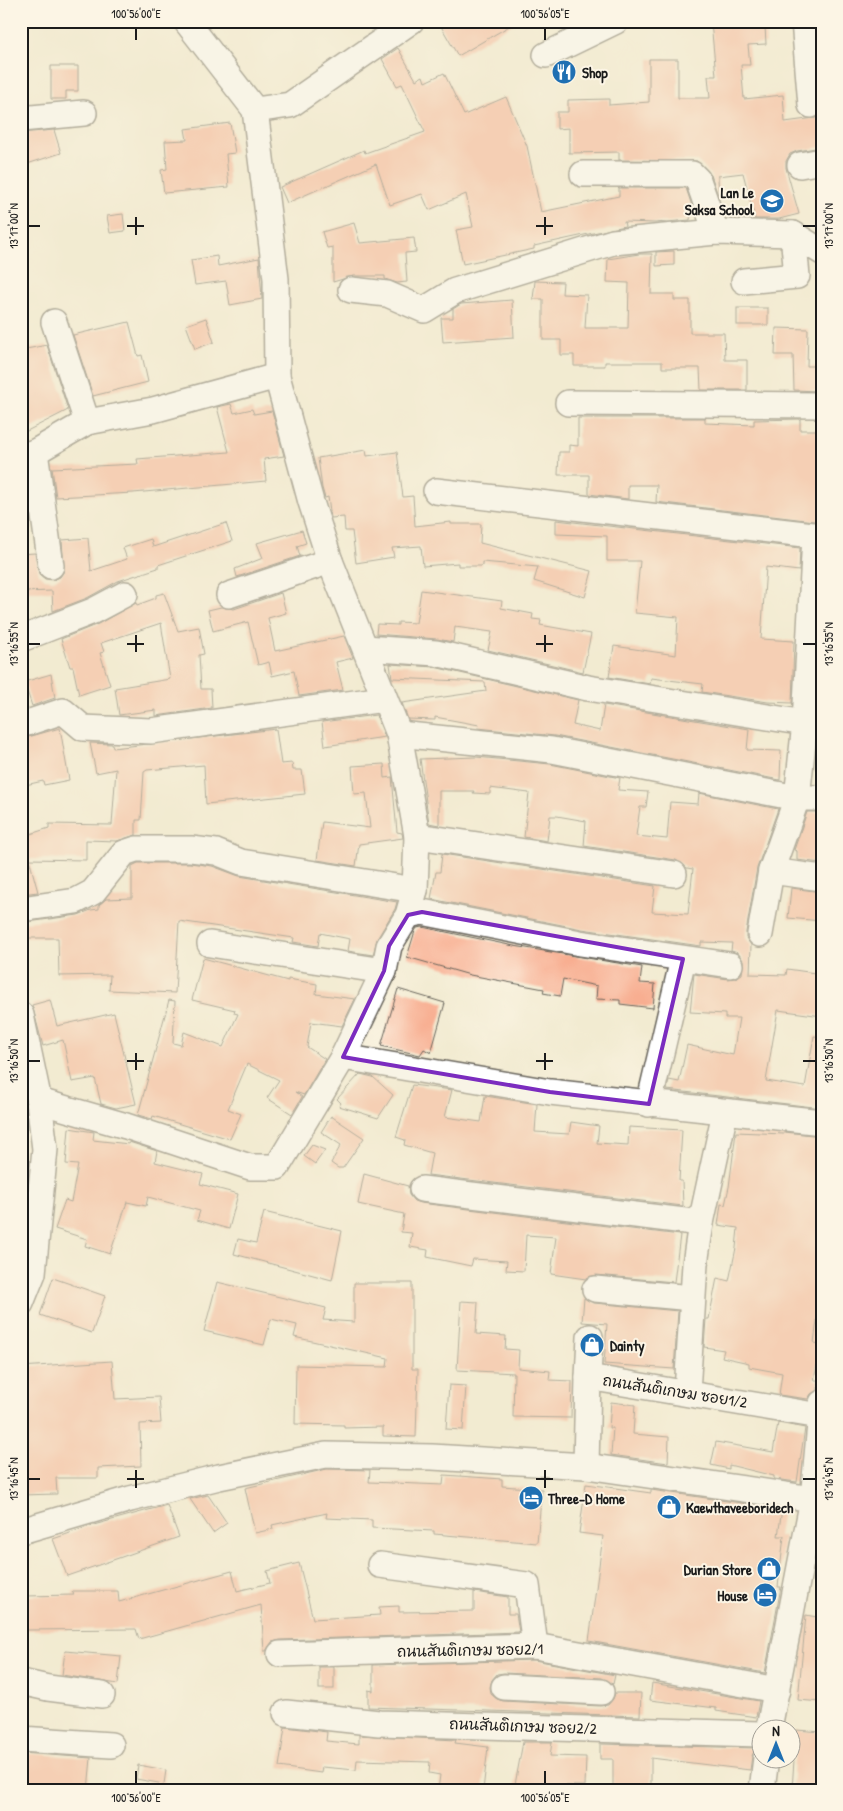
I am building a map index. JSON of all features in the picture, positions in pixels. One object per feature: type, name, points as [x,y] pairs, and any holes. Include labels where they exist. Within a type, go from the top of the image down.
[{"type":"street","points":[[39,1100],[126,1126],[250,1167],[277,1167],[343,1057],[384,971],[388,946],[408,915],[415,890],[416,836],[399,734],[330,562],[311,502],[277,376],[276,279],[255,110],[186,21]]},
{"type":"street","points":[[255,110],[290,105],[411,21]]},
{"type":"street","points":[[546,54],[616,21]]},
{"type":"street","points":[[804,21],[810,105]]},
{"type":"street","points":[[21,118],[84,112]]},
{"type":"street","points":[[584,174],[692,174],[700,185],[716,232]]},
{"type":"street","points":[[350,290],[387,294],[424,310],[455,291],[613,242],[716,232],[793,234],[822,252]]},
{"type":"street","points":[[744,281],[797,276],[793,234]]},
{"type":"street","points":[[54,322],[87,422]]},
{"type":"street","points":[[51,566],[28,454],[87,422],[153,410],[277,376]]},
{"type":"street","points":[[568,403],[822,405]]},
{"type":"street","points":[[436,491],[818,536],[805,723],[797,798],[771,871],[760,934]]},
{"type":"street","points":[[229,594],[330,562]]},
{"type":"street","points":[[21,639],[94,611],[125,594]]},
{"type":"street","points":[[365,648],[436,653],[588,688],[805,723]]},
{"type":"street","points":[[21,725],[62,711],[83,728],[151,731],[384,699]]},
{"type":"street","points":[[399,734],[552,750],[797,798],[822,798]]},
{"type":"street","points":[[416,836],[674,874]]},
{"type":"street","points":[[21,909],[76,902],[94,892],[124,853],[136,849],[191,849],[216,852],[241,862],[415,890]]},
{"type":"street","points":[[771,871],[822,878]]},
{"type":"street","points":[[408,915],[422,912],[580,943],[730,965]]},
{"type":"street","points":[[210,944],[384,971]]},
{"type":"street","points":[[649,1104],[683,959]]},
{"type":"street","points":[[21,1015],[39,1100],[45,1149],[33,1273],[21,1303]]},
{"type":"street","points":[[343,1057],[550,1092],[822,1122]]},
{"type":"street","points":[[688,1392],[692,1298],[701,1223],[725,1112]]},
{"type":"street","points":[[422,1189],[701,1223]]},
{"type":"street","points":[[595,1289],[692,1298]]},
{"type":"street","points":[[588,1377],[590,1337]]},
{"type":"street","name":"ถนนสันติเกษม ซอย1/2","points":[[586,1466],[588,1377],[821,1410]]},
{"type":"street","points":[[771,1718],[813,1499],[821,1410]]},
{"type":"street","points":[[21,1531],[130,1499],[219,1477],[326,1455],[432,1456],[586,1466],[813,1499]]},
{"type":"street","points":[[380,1565],[527,1585],[536,1646]]},
{"type":"street","name":"ถนนสันติเกษม ซอย2/1","points":[[280,1654],[536,1646],[777,1690]]},
{"type":"street","points":[[568,1690],[568,1675],[573,1653]]},
{"type":"street","points":[[21,1682],[48,1688],[102,1695]]},
{"type":"street","points":[[504,1687],[601,1692]]},
{"type":"street","name":"ถนนสันติเกษม ซอย2/2","points":[[286,1713],[379,1723],[750,1734]]},
{"type":"street","points":[[21,1739],[111,1745]]},
{"type":"street","points":[[762,1790],[765,1768]]},
{"type":"highlighted area","points":[[422,912],[683,959],[649,1104],[550,1092],[343,1057],[384,971],[389,946],[408,915]]},
{"type":"building","points":[[438,21],[518,21],[458,56]]},
{"type":"building","points":[[746,21],[747,27],[765,26],[766,44],[748,45],[750,65],[741,65],[744,99],[783,95],[785,122],[822,117],[822,147],[797,151],[790,154],[786,161],[786,168],[799,214],[779,219],[755,219],[743,173],[718,176],[719,198],[711,175],[697,161],[619,160],[619,152],[569,153],[569,128],[557,129],[557,112],[568,112],[568,100],[609,99],[609,105],[649,102],[649,59],[678,59],[678,98],[710,98],[708,76],[716,76],[711,22]]},
{"type":"building","points":[[398,48],[416,80],[423,76],[425,82],[444,73],[464,115],[506,97],[527,146],[541,212],[619,196],[619,188],[686,188],[692,206],[690,220],[655,223],[624,222],[625,226],[534,246],[534,249],[463,264],[456,230],[473,227],[466,194],[429,210],[422,194],[390,205],[376,164],[287,203],[280,187],[364,150],[365,153],[425,132],[402,84],[397,86],[382,59]]},
{"type":"building","points":[[51,66],[78,66],[78,91],[66,91],[66,99],[51,99]]},
{"type":"building","points":[[230,123],[235,153],[226,154],[229,187],[164,193],[161,170],[167,169],[165,141],[187,140],[185,129]]},
{"type":"building","points":[[54,130],[61,153],[21,166],[21,133]]},
{"type":"building","points":[[123,214],[125,231],[110,233],[107,216]]},
{"type":"building","points":[[354,223],[360,243],[414,238],[416,252],[405,253],[407,282],[397,283],[385,279],[385,276],[353,276],[333,282],[333,247],[327,248],[322,232]]},
{"type":"building","points":[[674,251],[674,265],[656,266],[656,252]]},
{"type":"building","points":[[652,254],[651,294],[674,294],[674,300],[690,300],[690,333],[724,333],[725,360],[747,360],[747,390],[701,390],[700,368],[662,368],[662,362],[605,362],[605,366],[574,366],[574,355],[561,355],[561,340],[543,340],[543,299],[533,299],[535,281],[563,282],[562,294],[587,295],[585,328],[628,328],[629,283],[607,282],[608,259]]},
{"type":"building","points":[[217,256],[218,266],[259,258],[262,299],[230,305],[226,281],[195,285],[191,260]]},
{"type":"building","points":[[512,300],[514,337],[443,342],[441,318],[453,318],[453,309],[461,304]]},
{"type":"building","points":[[737,308],[768,308],[768,325],[737,325]]},
{"type":"building","points":[[206,318],[214,342],[195,349],[186,325]]},
{"type":"building","points":[[129,322],[138,356],[142,355],[148,382],[93,396],[73,335]]},
{"type":"building","points":[[776,328],[808,329],[807,366],[817,366],[818,391],[794,390],[793,355],[775,355]]},
{"type":"building","points":[[47,345],[68,410],[21,434],[21,350]]},
{"type":"building","points":[[231,404],[234,413],[252,409],[254,414],[272,411],[284,456],[264,459],[266,481],[133,493],[56,497],[52,468],[138,464],[137,459],[229,452],[217,407]]},
{"type":"building","points":[[578,418],[705,418],[705,423],[754,425],[754,420],[800,419],[800,430],[822,430],[822,522],[656,502],[657,485],[628,485],[628,499],[589,494],[589,475],[558,475],[559,452],[569,452],[569,445],[578,446]]},
{"type":"building","points":[[366,450],[367,456],[397,452],[403,497],[413,496],[415,526],[451,522],[451,524],[481,524],[480,543],[592,571],[585,597],[534,581],[538,567],[482,562],[482,566],[458,566],[458,563],[423,566],[421,546],[392,548],[394,557],[356,563],[352,531],[345,531],[344,517],[331,518],[328,497],[325,498],[322,488],[318,458]]},
{"type":"building","points":[[556,520],[800,548],[799,571],[766,567],[761,639],[794,641],[792,703],[768,702],[702,692],[703,684],[651,678],[650,684],[609,677],[614,646],[676,655],[678,617],[635,613],[640,561],[607,561],[607,536],[556,534]]},
{"type":"building","points":[[226,523],[232,541],[158,565],[158,568],[118,581],[87,598],[53,611],[52,591],[22,592],[21,554],[35,553],[39,574],[45,579],[53,580],[60,577],[64,571],[62,540],[88,538],[91,571],[127,559],[123,548],[151,539],[153,547]]},
{"type":"building","points":[[302,530],[306,543],[297,546],[300,556],[237,577],[235,569],[263,558],[257,543]]},
{"type":"building","points":[[421,590],[502,601],[501,608],[533,614],[532,619],[541,620],[540,625],[591,634],[583,672],[488,650],[492,632],[455,627],[453,642],[376,634],[377,624],[398,625],[398,622],[416,623]]},
{"type":"building","points":[[164,593],[178,631],[199,627],[204,654],[199,655],[201,689],[211,689],[212,708],[156,716],[156,710],[119,715],[115,688],[170,679],[161,623],[101,643],[104,652],[100,653],[110,685],[79,695],[73,667],[70,667],[61,639],[98,624],[136,603],[137,605]]},
{"type":"building","points":[[281,593],[286,613],[268,618],[275,651],[344,636],[353,658],[336,662],[343,690],[299,696],[294,671],[272,676],[269,662],[258,665],[248,622],[213,631],[208,610],[221,607],[234,609]]},
{"type":"building","points":[[390,664],[434,667],[578,700],[573,725],[600,731],[604,705],[749,729],[747,750],[781,751],[780,780],[555,736],[478,728],[479,725],[435,717],[435,720],[408,719],[402,703],[486,691],[485,682],[392,678]]},
{"type":"building","points":[[51,674],[55,698],[32,706],[24,682]]},
{"type":"building","points":[[376,715],[385,737],[325,746],[322,722]]},
{"type":"building","points":[[60,728],[69,780],[44,785],[43,781],[21,786],[21,739]]},
{"type":"building","points":[[276,729],[281,764],[292,763],[293,770],[302,770],[305,794],[206,804],[204,765],[147,770],[144,772],[141,820],[136,820],[136,835],[117,841],[86,840],[86,860],[29,859],[38,892],[21,894],[21,837],[49,828],[49,824],[112,825],[116,769],[96,773],[90,743],[112,744],[113,748]]},
{"type":"building","points":[[476,757],[550,764],[620,778],[618,790],[648,792],[646,807],[640,807],[636,836],[667,839],[670,802],[698,804],[699,793],[778,809],[757,868],[746,932],[746,938],[751,945],[750,974],[786,975],[787,969],[822,974],[822,1016],[778,1010],[766,1081],[805,1087],[814,1036],[822,1037],[822,1108],[667,1090],[669,1080],[679,1082],[687,1045],[733,1055],[739,1018],[725,1018],[725,1014],[690,1012],[694,974],[728,979],[736,978],[742,974],[743,960],[738,953],[731,951],[732,943],[701,942],[701,946],[582,929],[431,899],[436,872],[440,872],[442,854],[655,886],[652,912],[688,914],[693,869],[687,868],[676,860],[584,846],[586,821],[550,816],[547,841],[524,837],[529,793],[490,788],[490,794],[473,793],[474,791],[439,791],[439,825],[429,823],[420,759]]},
{"type":"building","points":[[384,764],[385,778],[392,777],[397,832],[402,833],[403,838],[359,844],[356,866],[317,860],[322,822],[370,828],[366,793],[354,794],[352,766]]},
{"type":"building","points":[[807,812],[822,812],[822,863],[797,860],[797,851],[794,850]]},
{"type":"building","points":[[138,863],[190,863],[212,866],[239,876],[397,902],[395,909],[377,939],[373,955],[348,951],[350,939],[320,933],[318,946],[293,942],[294,938],[179,921],[175,993],[109,990],[110,975],[59,976],[58,938],[21,938],[21,923],[78,915],[99,909],[99,905],[106,899],[132,898],[132,866]]},
{"type":"building","points":[[791,888],[822,892],[822,921],[788,918]]},
{"type":"building","points":[[422,927],[514,946],[642,967],[640,983],[655,984],[653,1008],[620,1004],[620,1000],[596,999],[597,986],[563,979],[560,996],[543,993],[544,989],[470,975],[407,957],[415,931],[417,928]]},
{"type":"building","points":[[203,958],[288,981],[288,979],[317,984],[316,994],[355,999],[342,1026],[311,1022],[307,1047],[325,1059],[304,1095],[295,1092],[302,1097],[292,1114],[267,1098],[279,1080],[247,1064],[228,1109],[241,1114],[230,1139],[153,1116],[152,1119],[138,1115],[169,1000],[175,1001],[173,1043],[181,1045],[184,1032],[223,1047],[238,1014],[234,1013],[235,1010],[192,1000]]},
{"type":"building","points":[[398,989],[445,1003],[431,1053],[424,1049],[420,1055],[381,1046]]},
{"type":"building","points":[[50,1000],[57,1026],[114,1013],[136,1104],[116,1108],[101,1104],[95,1078],[72,1082],[63,1040],[43,1046],[32,1005]]},
{"type":"building","points":[[360,1074],[373,1077],[393,1095],[378,1118],[339,1106],[341,1103],[337,1099]]},
{"type":"building","points":[[412,1085],[452,1090],[445,1117],[481,1122],[485,1096],[537,1104],[535,1132],[569,1134],[571,1122],[599,1126],[597,1143],[628,1145],[629,1127],[682,1130],[679,1181],[682,1181],[683,1206],[428,1175],[432,1153],[404,1145],[405,1140],[396,1137]]},
{"type":"building","points":[[331,1116],[364,1138],[343,1168],[338,1168],[331,1163],[341,1145],[321,1132]]},
{"type":"building","points":[[69,1128],[94,1132],[93,1140],[129,1144],[129,1142],[157,1151],[155,1162],[203,1174],[200,1184],[238,1194],[229,1229],[197,1220],[200,1211],[148,1197],[146,1206],[127,1202],[110,1254],[85,1246],[87,1239],[55,1229],[65,1200],[71,1202],[78,1165],[66,1164]]},
{"type":"building","points":[[736,1132],[784,1134],[784,1132],[822,1136],[822,1313],[818,1313],[814,1343],[821,1344],[814,1380],[818,1380],[817,1390],[808,1399],[779,1395],[782,1373],[749,1367],[749,1363],[722,1357],[724,1350],[704,1347],[706,1319],[709,1319],[717,1278],[729,1281],[736,1248],[738,1228],[718,1225],[721,1204],[725,1205],[729,1187]]},
{"type":"building","points":[[312,1145],[325,1150],[315,1164],[304,1156]]},
{"type":"building","points":[[364,1174],[408,1186],[409,1195],[414,1201],[420,1203],[680,1235],[674,1282],[596,1275],[586,1279],[551,1274],[556,1237],[526,1235],[524,1271],[506,1270],[507,1261],[473,1259],[471,1266],[427,1257],[428,1250],[410,1247],[412,1233],[401,1232],[404,1214],[358,1204]]},
{"type":"building","points":[[264,1212],[342,1231],[332,1280],[234,1254],[238,1239],[256,1243]]},
{"type":"building","points":[[53,1278],[105,1296],[92,1333],[40,1315]]},
{"type":"building","points":[[217,1282],[326,1308],[323,1320],[354,1322],[354,1283],[412,1283],[412,1369],[418,1369],[416,1437],[383,1436],[383,1427],[344,1428],[344,1425],[295,1424],[296,1365],[387,1367],[388,1358],[294,1337],[297,1325],[271,1319],[264,1345],[204,1331]]},
{"type":"building","points":[[584,1298],[594,1303],[678,1311],[674,1369],[604,1364],[607,1324],[582,1322]]},
{"type":"building","points":[[461,1301],[478,1302],[476,1334],[506,1336],[505,1349],[519,1350],[518,1368],[550,1371],[549,1380],[572,1381],[571,1418],[513,1417],[514,1373],[457,1370]]},
{"type":"building","points":[[112,1361],[115,1399],[159,1397],[161,1423],[140,1424],[141,1466],[98,1468],[98,1478],[56,1478],[57,1494],[21,1495],[21,1443],[23,1443],[21,1367]]},
{"type":"building","points":[[449,1385],[466,1386],[463,1430],[446,1429]]},
{"type":"building","points":[[611,1402],[635,1405],[633,1434],[669,1437],[668,1463],[611,1455],[613,1428],[609,1428]]},
{"type":"building","points":[[778,1423],[805,1428],[797,1482],[774,1479],[774,1476],[729,1465],[729,1469],[711,1465],[716,1442],[773,1452]]},
{"type":"building","points":[[327,1469],[370,1470],[369,1482],[443,1485],[444,1475],[502,1479],[502,1486],[542,1489],[537,1543],[434,1534],[434,1531],[372,1528],[372,1520],[326,1518],[327,1513],[272,1525],[273,1529],[255,1533],[245,1488]]},
{"type":"building","points":[[586,1484],[651,1493],[651,1490],[782,1509],[778,1536],[784,1536],[778,1587],[781,1587],[765,1673],[589,1641],[603,1536],[579,1533]]},
{"type":"building","points":[[208,1495],[227,1523],[213,1533],[190,1499]]},
{"type":"building","points":[[167,1505],[179,1537],[67,1576],[53,1539],[90,1526]]},
{"type":"building","points":[[299,1563],[313,1619],[380,1615],[379,1607],[399,1606],[399,1612],[474,1611],[474,1592],[508,1597],[508,1614],[516,1614],[519,1632],[280,1640],[272,1642],[264,1651],[261,1605],[139,1639],[136,1629],[26,1630],[25,1596],[74,1595],[72,1591],[118,1591],[119,1602],[232,1571],[237,1591],[270,1583],[267,1571]]},
{"type":"building","points":[[806,1615],[822,1618],[822,1702],[798,1700]]},
{"type":"building","points":[[65,1651],[121,1656],[118,1684],[62,1675]]},
{"type":"building","points":[[534,1660],[615,1675],[613,1684],[602,1678],[504,1673],[497,1674],[492,1680],[491,1694],[503,1701],[600,1706],[608,1705],[615,1693],[641,1693],[640,1716],[368,1707],[368,1690],[373,1691],[373,1665]]},
{"type":"building","points":[[319,1667],[334,1667],[334,1689],[319,1689]]},
{"type":"building","points":[[652,1683],[759,1701],[756,1717],[716,1711],[716,1708],[650,1700]]},
{"type":"building","points":[[285,1727],[327,1732],[326,1741],[359,1744],[359,1735],[456,1740],[455,1743],[488,1747],[483,1790],[438,1790],[440,1775],[429,1773],[430,1762],[357,1760],[356,1770],[322,1767],[321,1773],[279,1767]]},
{"type":"building","points":[[800,1730],[822,1732],[822,1790],[792,1790],[793,1768],[800,1768]]},
{"type":"building","points":[[523,1742],[552,1742],[550,1756],[586,1757],[585,1786],[534,1785],[534,1790],[514,1790]]},
{"type":"building","points":[[600,1744],[750,1748],[750,1768],[750,1770],[651,1758],[651,1790],[613,1790],[613,1759],[600,1759]]},
{"type":"building","points":[[21,1753],[91,1758],[88,1790],[21,1790]]},
{"type":"building","points":[[138,1765],[166,1770],[164,1784],[136,1779]]},
{"type":"place","name":"Shop","points":[[564,72]]},
{"type":"place","name":"Lan Le Saksa School","points":[[772,201]]},
{"type":"place","name":"Dainty","points":[[592,1345]]},
{"type":"place","name":"Three-D Home","points":[[531,1498]]},
{"type":"place","name":"Kaewthaveeboridech","points":[[669,1507]]},
{"type":"place","name":"Durian Store","points":[[769,1569]]},
{"type":"place","name":"House","points":[[765,1595]]}]
